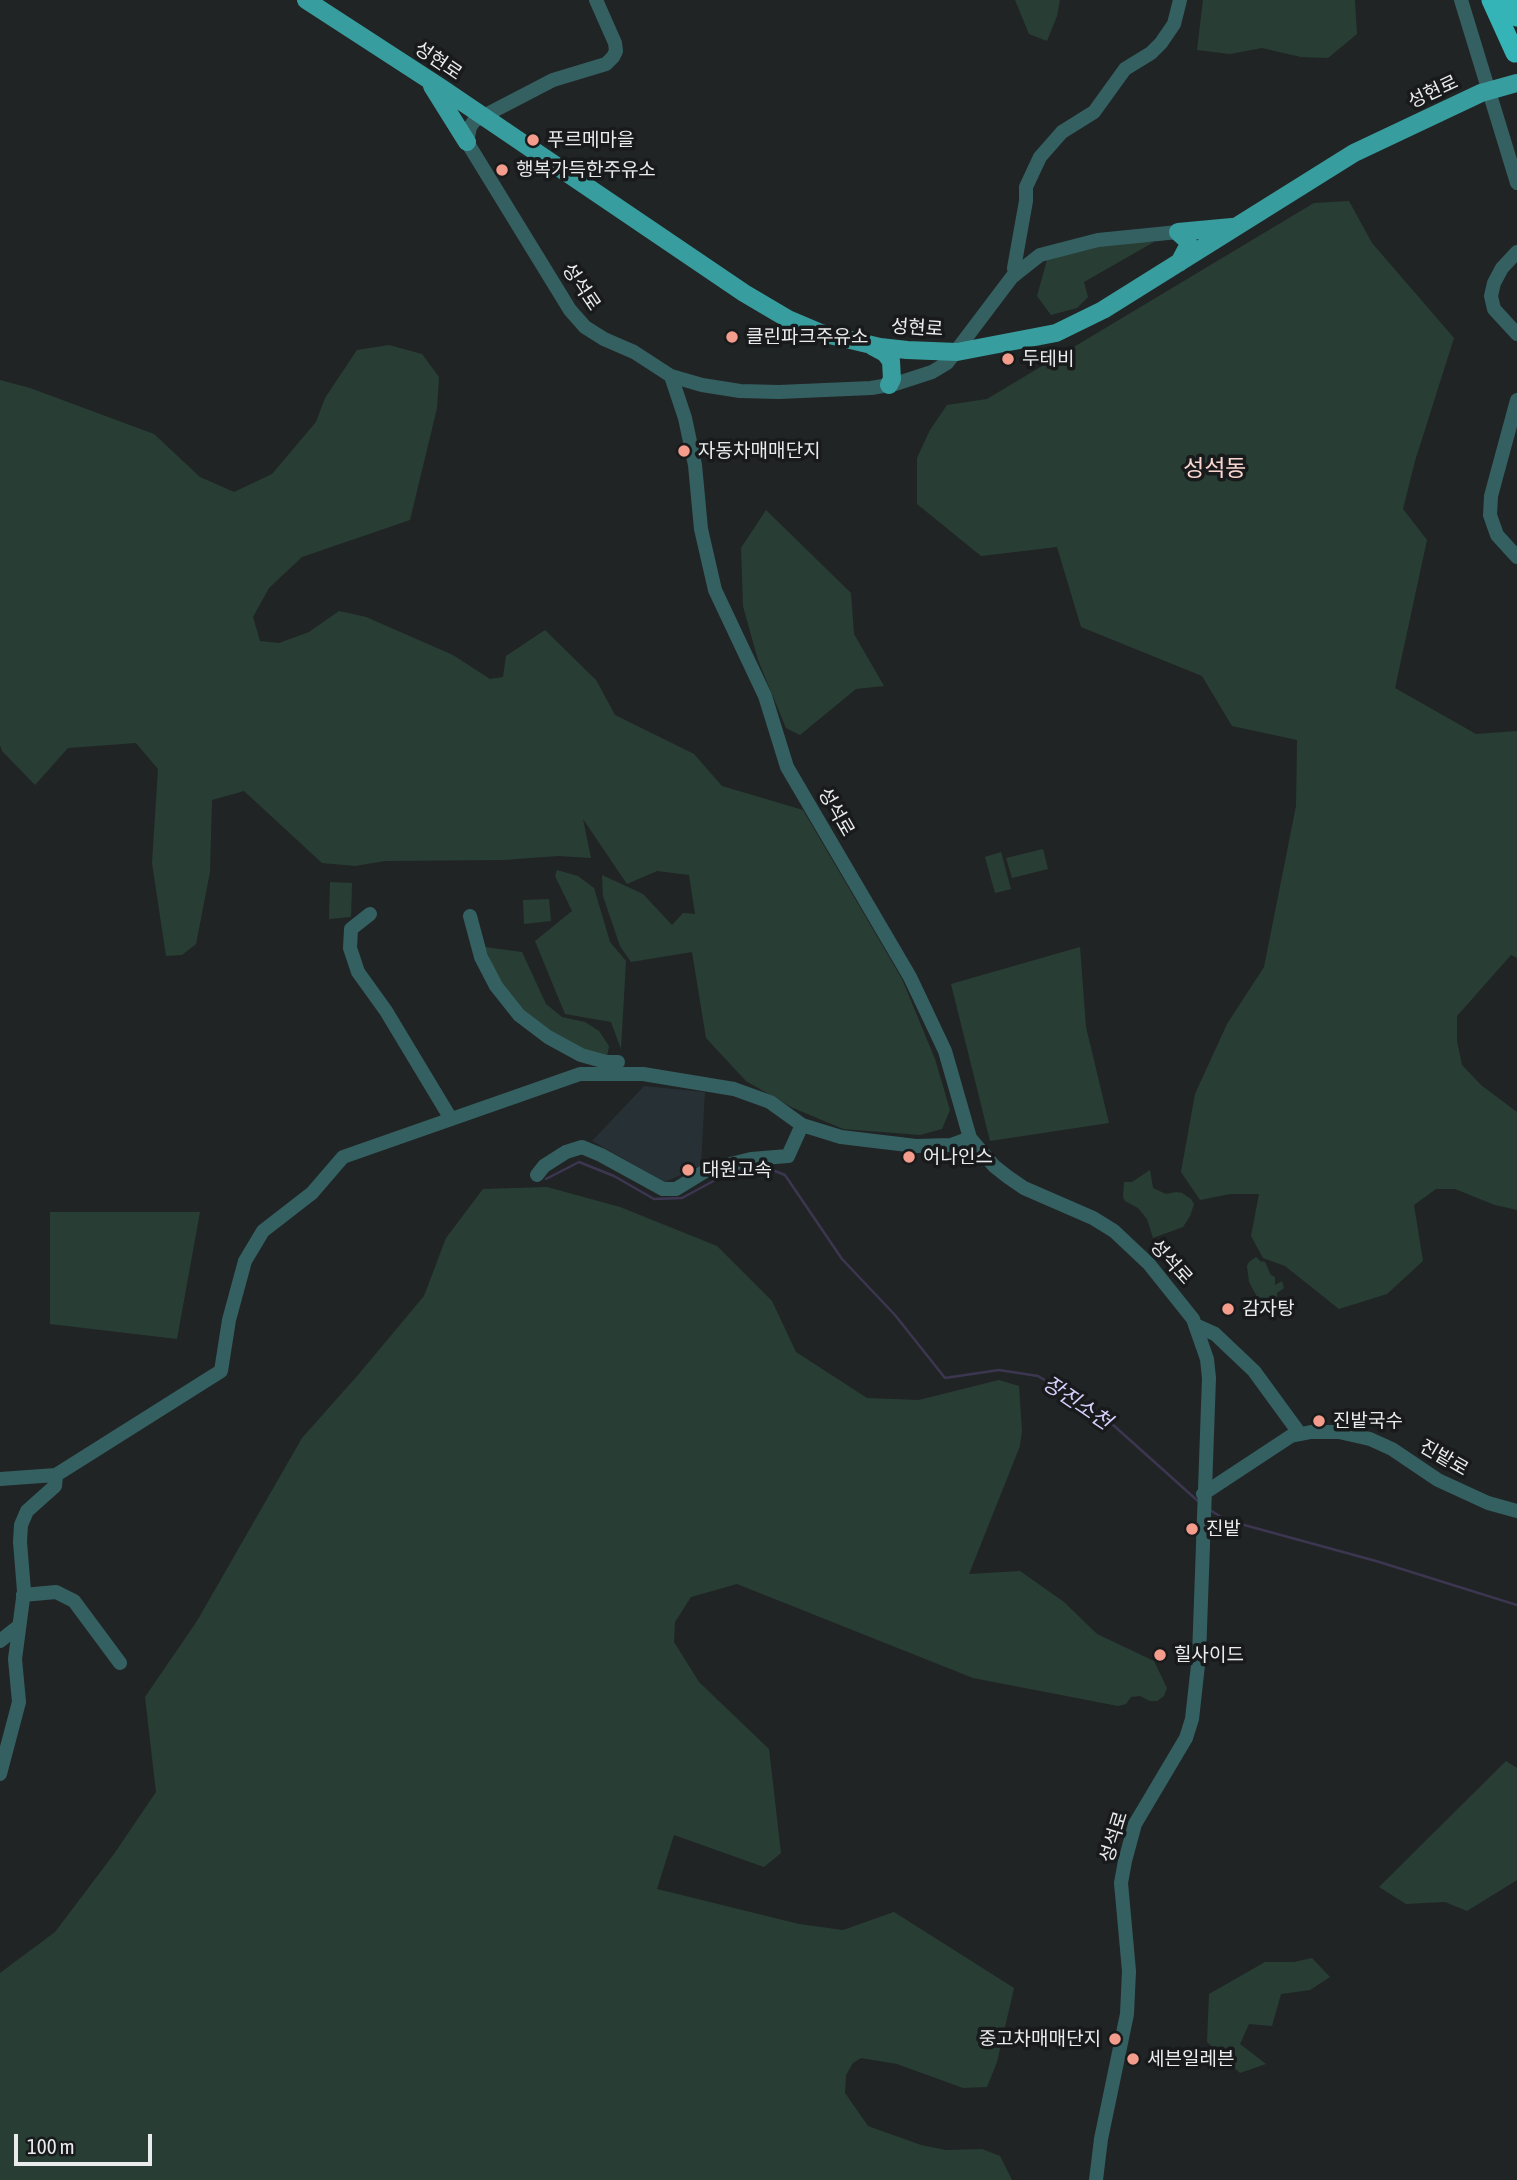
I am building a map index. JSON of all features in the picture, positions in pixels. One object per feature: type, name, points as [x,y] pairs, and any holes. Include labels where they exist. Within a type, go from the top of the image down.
[{"type":"highway","points":[[1491,0],[1515,53]]},
{"type":"highway","points":[[1509,0],[1517,17]]},
{"type":"main road","name":"성현로","points":[[306,0],[484,116],[744,293],[788,319],[821,333],[907,350],[957,352],[1056,333],[1103,310],[1354,153],[1490,90],[1517,83]]},
{"type":"main road","points":[[426,78],[467,142]]},
{"type":"main road","points":[[1178,232],[1238,225]]},
{"type":"main road","points":[[1178,232],[1186,238],[1188,244],[1178,264]]},
{"type":"main road","points":[[869,344],[889,357],[893,375],[889,385]]},
{"type":"street","points":[[467,142],[472,123],[484,116],[553,80],[606,64],[616,51],[615,43],[596,0]]},
{"type":"street","points":[[1015,275],[1026,187],[1040,157],[1062,132],[1094,112],[1125,69],[1161,43],[1174,24],[1180,0]]},
{"type":"street","points":[[1461,0],[1517,183]]},
{"type":"street","name":"성석로","points":[[467,142],[570,310],[585,327],[634,352],[671,376],[685,418],[695,465],[701,528],[715,590],[765,696],[787,767],[910,977],[945,1051],[970,1138],[994,1166],[1016,1182],[1093,1217],[1114,1231],[1149,1264],[1181,1302],[1195,1325],[1207,1359],[1209,1378],[1199,1656],[1192,1719],[1186,1738],[1135,1824],[1121,1883],[1129,1971],[1127,2014],[1101,2139],[1096,2180]]},
{"type":"street","points":[[671,376],[702,385],[740,391],[779,392],[889,385],[941,368],[957,352],[994,299],[1030,261],[1061,248],[1142,234],[1178,232]]},
{"type":"street","points":[[1517,252],[1502,268],[1491,296],[1494,309],[1517,334]]},
{"type":"street","points":[[1517,400],[1491,496],[1490,515],[1497,536],[1517,557]]},
{"type":"street","points":[[370,914],[351,929],[350,948],[358,972],[387,1011],[451,1119]]},
{"type":"street","points":[[470,916],[481,957],[496,986],[519,1014],[548,1037],[581,1055],[606,1062],[618,1062]]},
{"type":"street","points":[[0,1479],[56,1475],[221,1371],[229,1320],[245,1261],[263,1231],[312,1193],[343,1157],[451,1119],[580,1074],[643,1074],[734,1088],[770,1102],[802,1125],[841,1137],[916,1146],[951,1145],[970,1138]]},
{"type":"street","points":[[537,1175],[544,1166],[566,1152],[582,1147],[663,1188],[676,1188],[707,1170],[751,1159],[788,1156],[802,1125]]},
{"type":"street","points":[[1195,1325],[1215,1334],[1254,1371],[1300,1434]]},
{"type":"street","name":"진밭로","points":[[1203,1495],[1291,1436],[1311,1432],[1339,1432],[1370,1439],[1392,1449],[1438,1480],[1488,1503],[1517,1511]]},
{"type":"street","points":[[0,1774],[19,1702],[15,1658],[23,1595],[21,1525],[27,1511],[55,1486],[56,1475]]},
{"type":"street","points":[[23,1595],[56,1592],[74,1601],[120,1663]]},
{"type":"street","points":[[0,1642],[19,1626]]},
{"type":"shaded area","points":[[644,1086],[705,1092],[701,1166],[665,1182],[592,1141]]},
{"type":"green space","points":[[1015,0],[1060,0],[1047,41],[1029,34]]},
{"type":"green space","points":[[1203,0],[1355,0],[1357,34],[1328,58],[1301,57],[1262,48],[1230,54],[1197,50]]},
{"type":"green space","points":[[1349,201],[1372,243],[1454,338],[1415,461],[1403,509],[1427,540],[1395,688],[1476,734],[1517,731],[1517,958],[1511,955],[1457,1016],[1457,1041],[1462,1065],[1481,1085],[1517,1112],[1517,1210],[1495,1205],[1455,1189],[1436,1189],[1414,1205],[1423,1261],[1387,1294],[1339,1309],[1285,1266],[1263,1258],[1251,1236],[1259,1194],[1230,1194],[1200,1200],[1181,1172],[1195,1094],[1227,1024],[1264,967],[1296,806],[1297,740],[1232,726],[1202,676],[1081,627],[1057,547],[981,556],[917,504],[917,458],[930,430],[947,405],[987,399],[1314,203]]},
{"type":"green space","points":[[1154,242],[1084,282],[1088,297],[1077,308],[1051,315],[1037,296],[1047,260],[1098,245]]},
{"type":"green space","points":[[389,345],[422,354],[439,377],[437,408],[410,520],[302,557],[269,588],[253,617],[260,641],[279,643],[309,632],[339,611],[366,617],[453,655],[490,679],[503,677],[506,656],[545,630],[596,680],[615,715],[694,754],[722,786],[803,810],[902,979],[935,1059],[950,1110],[942,1129],[920,1135],[843,1129],[791,1107],[746,1081],[706,1038],[692,952],[631,962],[620,946],[603,896],[602,875],[643,894],[672,925],[683,913],[695,914],[689,875],[657,871],[627,884],[583,819],[591,858],[558,856],[503,860],[385,861],[355,866],[322,863],[244,791],[212,800],[210,872],[196,944],[182,955],[166,956],[152,863],[158,769],[136,743],[68,748],[35,785],[2,751],[0,380],[30,388],[154,434],[200,477],[234,492],[272,474],[316,422],[325,398],[357,350]]},
{"type":"green space","points":[[766,510],[851,593],[854,634],[884,686],[856,689],[800,735],[786,728],[758,660],[743,606],[741,548]]},
{"type":"green space","points":[[1043,849],[1048,869],[1012,878],[1006,858]]},
{"type":"green space","points":[[1001,852],[1011,889],[995,893],[985,857]]},
{"type":"green space","points":[[557,870],[578,876],[594,888],[610,942],[626,961],[621,1049],[611,1022],[565,1014],[535,941],[572,911],[555,876]]},
{"type":"green space","points":[[330,882],[352,883],[351,917],[329,919]]},
{"type":"green space","points":[[549,899],[551,921],[524,924],[523,900]]},
{"type":"green space","points":[[485,947],[522,952],[546,1004],[562,1017],[585,1022],[599,1031],[609,1046],[606,1062],[556,1040],[520,1009],[499,982]]},
{"type":"green space","points":[[1080,947],[1086,1027],[1109,1123],[990,1141],[951,984]]},
{"type":"green space","points":[[1150,1170],[1153,1188],[1166,1194],[1182,1193],[1194,1204],[1183,1227],[1153,1238],[1147,1219],[1123,1197],[1124,1182],[1132,1182]]},
{"type":"green space","points":[[547,1187],[620,1207],[717,1246],[772,1301],[796,1352],[867,1398],[919,1400],[999,1380],[1019,1386],[1022,1431],[1020,1446],[969,1574],[1020,1571],[1064,1602],[1097,1634],[1154,1661],[1167,1688],[1164,1696],[1157,1701],[1140,1696],[1131,1697],[1126,1704],[1118,1706],[973,1678],[737,1584],[691,1597],[675,1622],[674,1642],[699,1682],[769,1749],[781,1853],[764,1867],[674,1835],[657,1889],[799,1924],[843,1930],[894,1912],[1014,1988],[997,2062],[987,2087],[963,2088],[897,2064],[861,2058],[853,2063],[846,2075],[845,2093],[868,2126],[921,2145],[946,2150],[982,2149],[1000,2156],[1012,2180],[0,2180],[0,1973],[55,1932],[114,1854],[156,1792],[145,1697],[197,1621],[302,1438],[424,1296],[446,1238],[483,1189]]},
{"type":"green space","points":[[50,1212],[200,1212],[177,1339],[50,1324]]},
{"type":"green space","points":[[1256,1257],[1265,1262],[1271,1275],[1275,1277],[1275,1285],[1282,1281],[1284,1288],[1277,1293],[1278,1308],[1268,1307],[1260,1302],[1249,1282],[1247,1266]]},
{"type":"green space","points":[[1506,1761],[1517,1768],[1517,1880],[1467,1911],[1445,1902],[1406,1904],[1379,1887]]},
{"type":"green space","points":[[1312,1958],[1330,1977],[1310,1990],[1281,1994],[1272,2026],[1249,2024],[1240,2044],[1266,2064],[1240,2073],[1207,2042],[1209,1994],[1265,1962],[1294,1962]]},
{"type":"waterway","name":"장진소천","points":[[546,1179],[579,1162],[614,1176],[654,1199],[682,1198],[732,1171],[765,1167],[785,1175],[842,1259],[895,1315],[945,1378],[999,1370],[1038,1376],[1102,1415],[1199,1502]]},
{"type":"waterway","name":"장진소천","points":[[1210,1510],[1226,1520],[1376,1561],[1517,1605]]},
{"type":"place","name":"푸르메마을","points":[[533,140]]},
{"type":"place","name":"행복가득한주유소","points":[[502,170]]},
{"type":"place","name":"클린파크주유소","points":[[732,337]]},
{"type":"place","name":"두테비","points":[[1008,359]]},
{"type":"place","name":"자동차매매단지","points":[[684,451]]},
{"type":"place","name":"어나인스","points":[[909,1157]]},
{"type":"place","name":"대원고속","points":[[688,1170]]},
{"type":"place","name":"감자탕","points":[[1228,1309]]},
{"type":"place","name":"진밭국수","points":[[1319,1421]]},
{"type":"place","name":"진밭","points":[[1192,1529]]},
{"type":"place","name":"힐사이드","points":[[1160,1655]]},
{"type":"place","name":"중고차매매단지","points":[[1115,2039]]},
{"type":"place","name":"세븐일레븐","points":[[1133,2059]]},
{"type":"district","name":"성석동","points":[[1215,469]]}]
